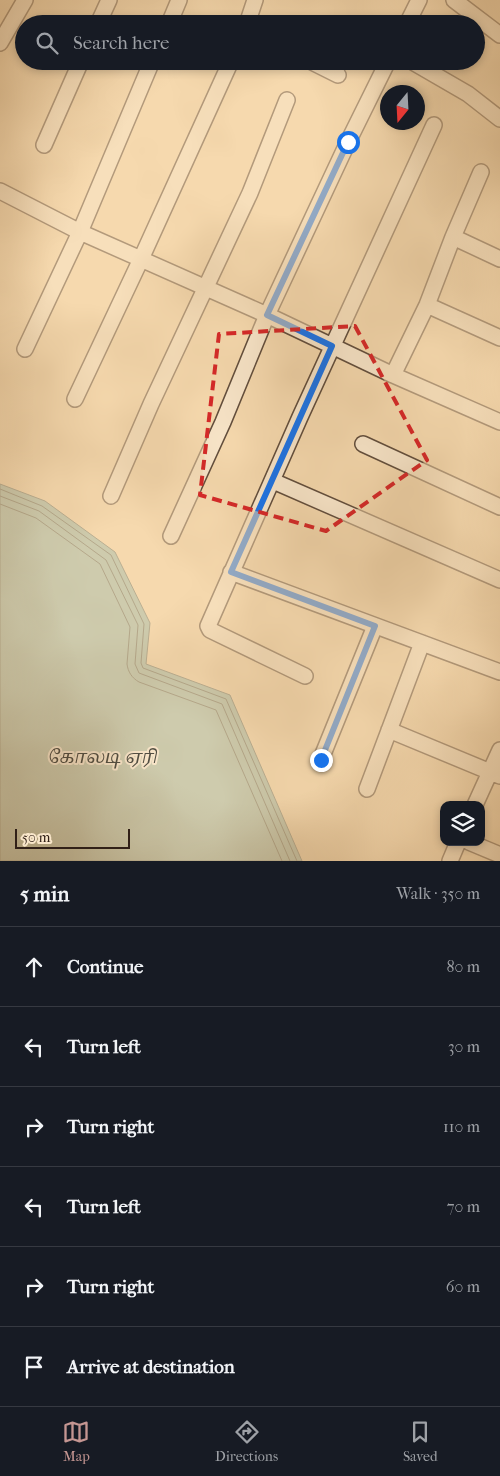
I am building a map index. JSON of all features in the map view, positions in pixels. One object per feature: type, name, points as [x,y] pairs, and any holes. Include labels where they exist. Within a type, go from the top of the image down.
[{"type":"street","points":[[16,15],[25,0]]},
{"type":"street","points":[[102,15],[109,0]]},
{"type":"street","points":[[173,15],[180,0]]},
{"type":"street","points":[[250,15],[255,0]]},
{"type":"street","points":[[412,15],[419,0]]},
{"type":"street","points":[[454,0],[474,15]]},
{"type":"street","points":[[0,43],[15,17]]},
{"type":"street","points":[[485,24],[500,35]]},
{"type":"street","points":[[44,146],[77,70]]},
{"type":"street","points":[[25,349],[80,232],[148,70]]},
{"type":"street","points":[[76,399],[227,70]]},
{"type":"street","points":[[328,70],[338,75]]},
{"type":"street","points":[[171,536],[223,422],[267,315],[384,70]]},
{"type":"street","points":[[427,70],[468,94],[500,119]]},
{"type":"street","points":[[111,496],[151,404],[250,193],[287,100]]},
{"type":"street","points":[[305,676],[208,628],[332,346],[434,125]]},
{"type":"street","points":[[393,375],[427,305],[481,172]]},
{"type":"street","points":[[0,191],[80,232],[500,422]]},
{"type":"street","points":[[453,237],[500,259]]},
{"type":"street","points":[[427,305],[500,338]]},
{"type":"street","points":[[363,444],[500,507]]},
{"type":"street","points":[[273,482],[500,580]]},
{"type":"street","points":[[231,572],[500,672]]},
{"type":"street","points":[[321,760],[375,626]]},
{"type":"street","points":[[367,789],[422,643]]},
{"type":"street","points":[[389,730],[495,774]]},
{"type":"street","points":[[478,801],[495,774],[500,750]]},
{"type":"street","points":[[450,861],[456,846]]},
{"type":"street","points":[[479,846],[500,855]]},
{"type":"highlighted area","points":[[355,326],[427,460],[326,531],[200,495],[219,334]]},
{"type":"water","name":"கோலடி ஏரி","points":[[0,484],[45,501],[115,552],[150,623],[146,664],[230,695],[302,861],[0,861]]},
{"type":"route","points":[[321,760],[375,626],[231,572],[273,482],[332,346],[267,315],[348,142]]}]
